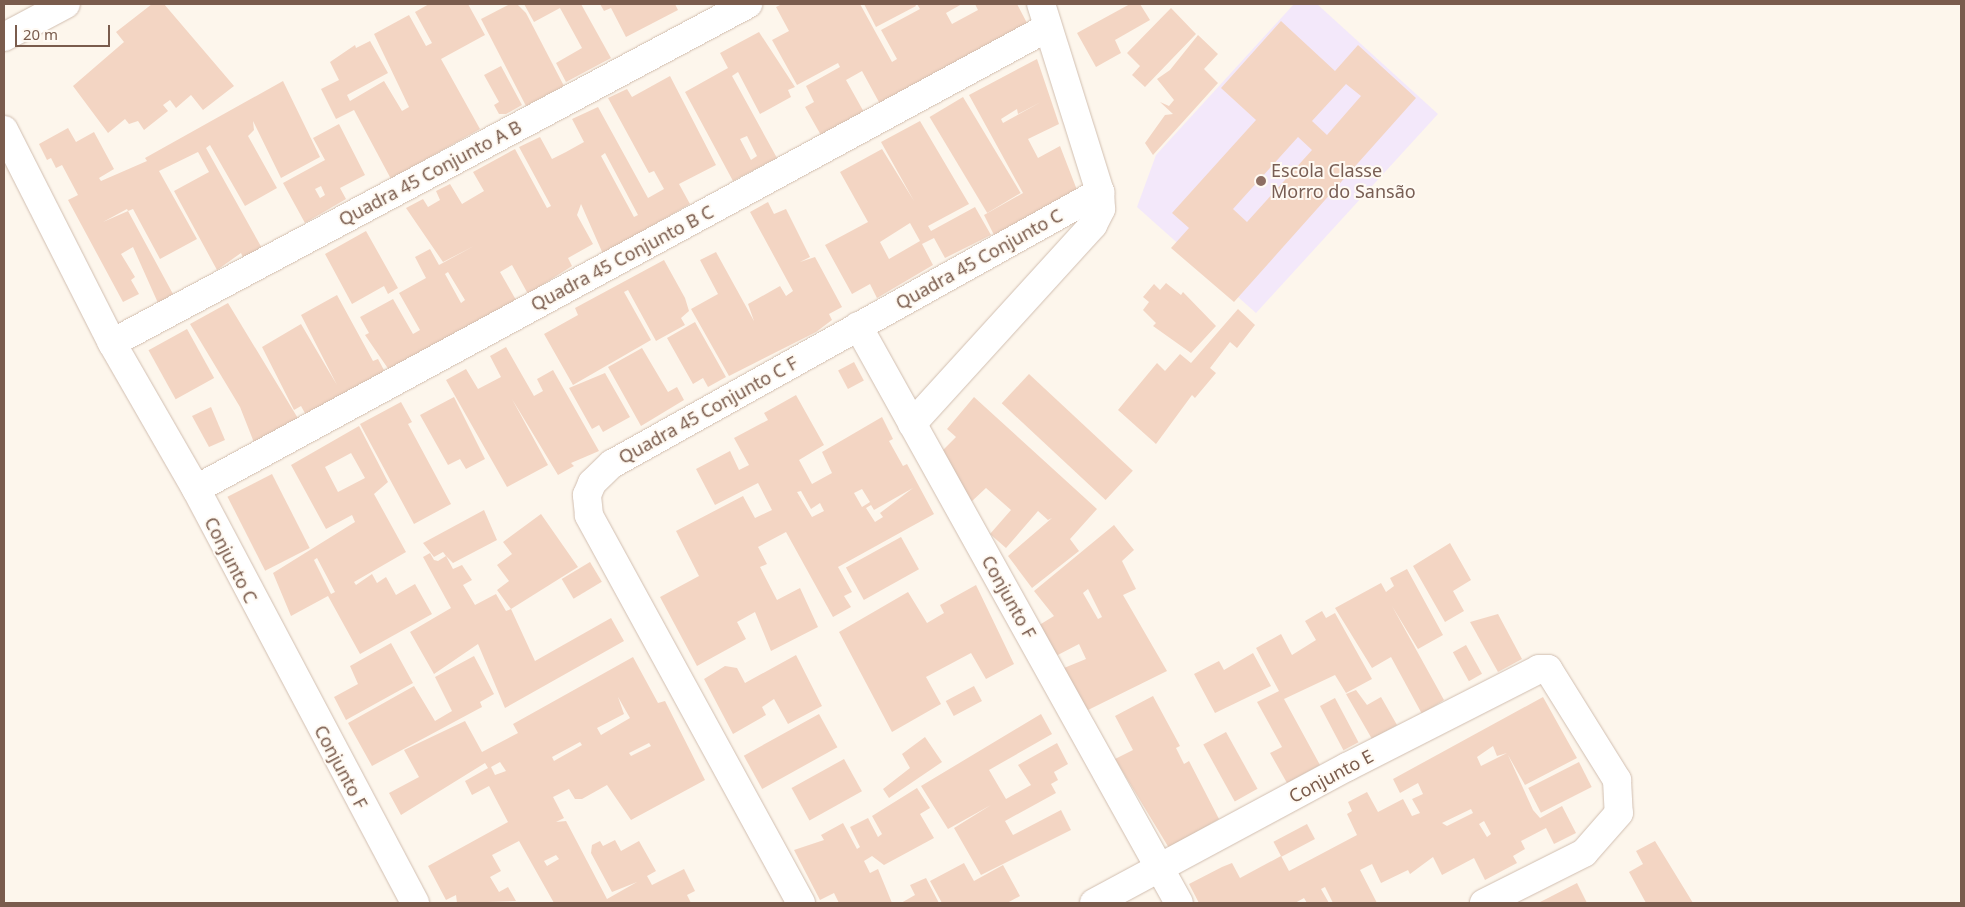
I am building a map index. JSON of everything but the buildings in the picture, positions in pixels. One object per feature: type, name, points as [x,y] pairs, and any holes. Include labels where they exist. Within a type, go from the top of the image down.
[{"type":"street","points":[[4,37],[66,4]]},
{"type":"street","name":"Quadra 45 Conjunto A B","points":[[112,343],[748,4]]},
{"type":"street","points":[[912,424],[1093,225],[1101,209],[1100,192],[1044,16]]},
{"type":"street","name":"Quadra 45 Conjunto B C","points":[[196,489],[1044,16]]},
{"type":"street","name":"Conjunto C","points":[[4,130],[112,343],[196,489],[267,630]]},
{"type":"street","name":"Quadra 45 Conjunto C","points":[[858,326],[1100,192]]},
{"type":"street","name":"Conjunto F","points":[[858,326],[1179,903]]},
{"type":"street","name":"Quadra 45 Conjunto C F","points":[[801,903],[589,515],[587,495],[592,483],[612,464],[858,326]]},
{"type":"street","name":"Conjunto F","points":[[267,630],[415,903]]},
{"type":"street","name":"Conjunto E","points":[[1094,903],[1539,669],[1551,671],[1617,780],[1619,813],[1601,838],[1584,852],[1484,903]]},
{"type":"shaded area","name":"Escola Classe Morro do Sansão","points":[[1294,4],[1317,4],[1438,114],[1256,313],[1137,207],[1156,155]]},
{"type":"place","name":"Escola Classe Morro do Sansão","points":[[1261,181]]}]
